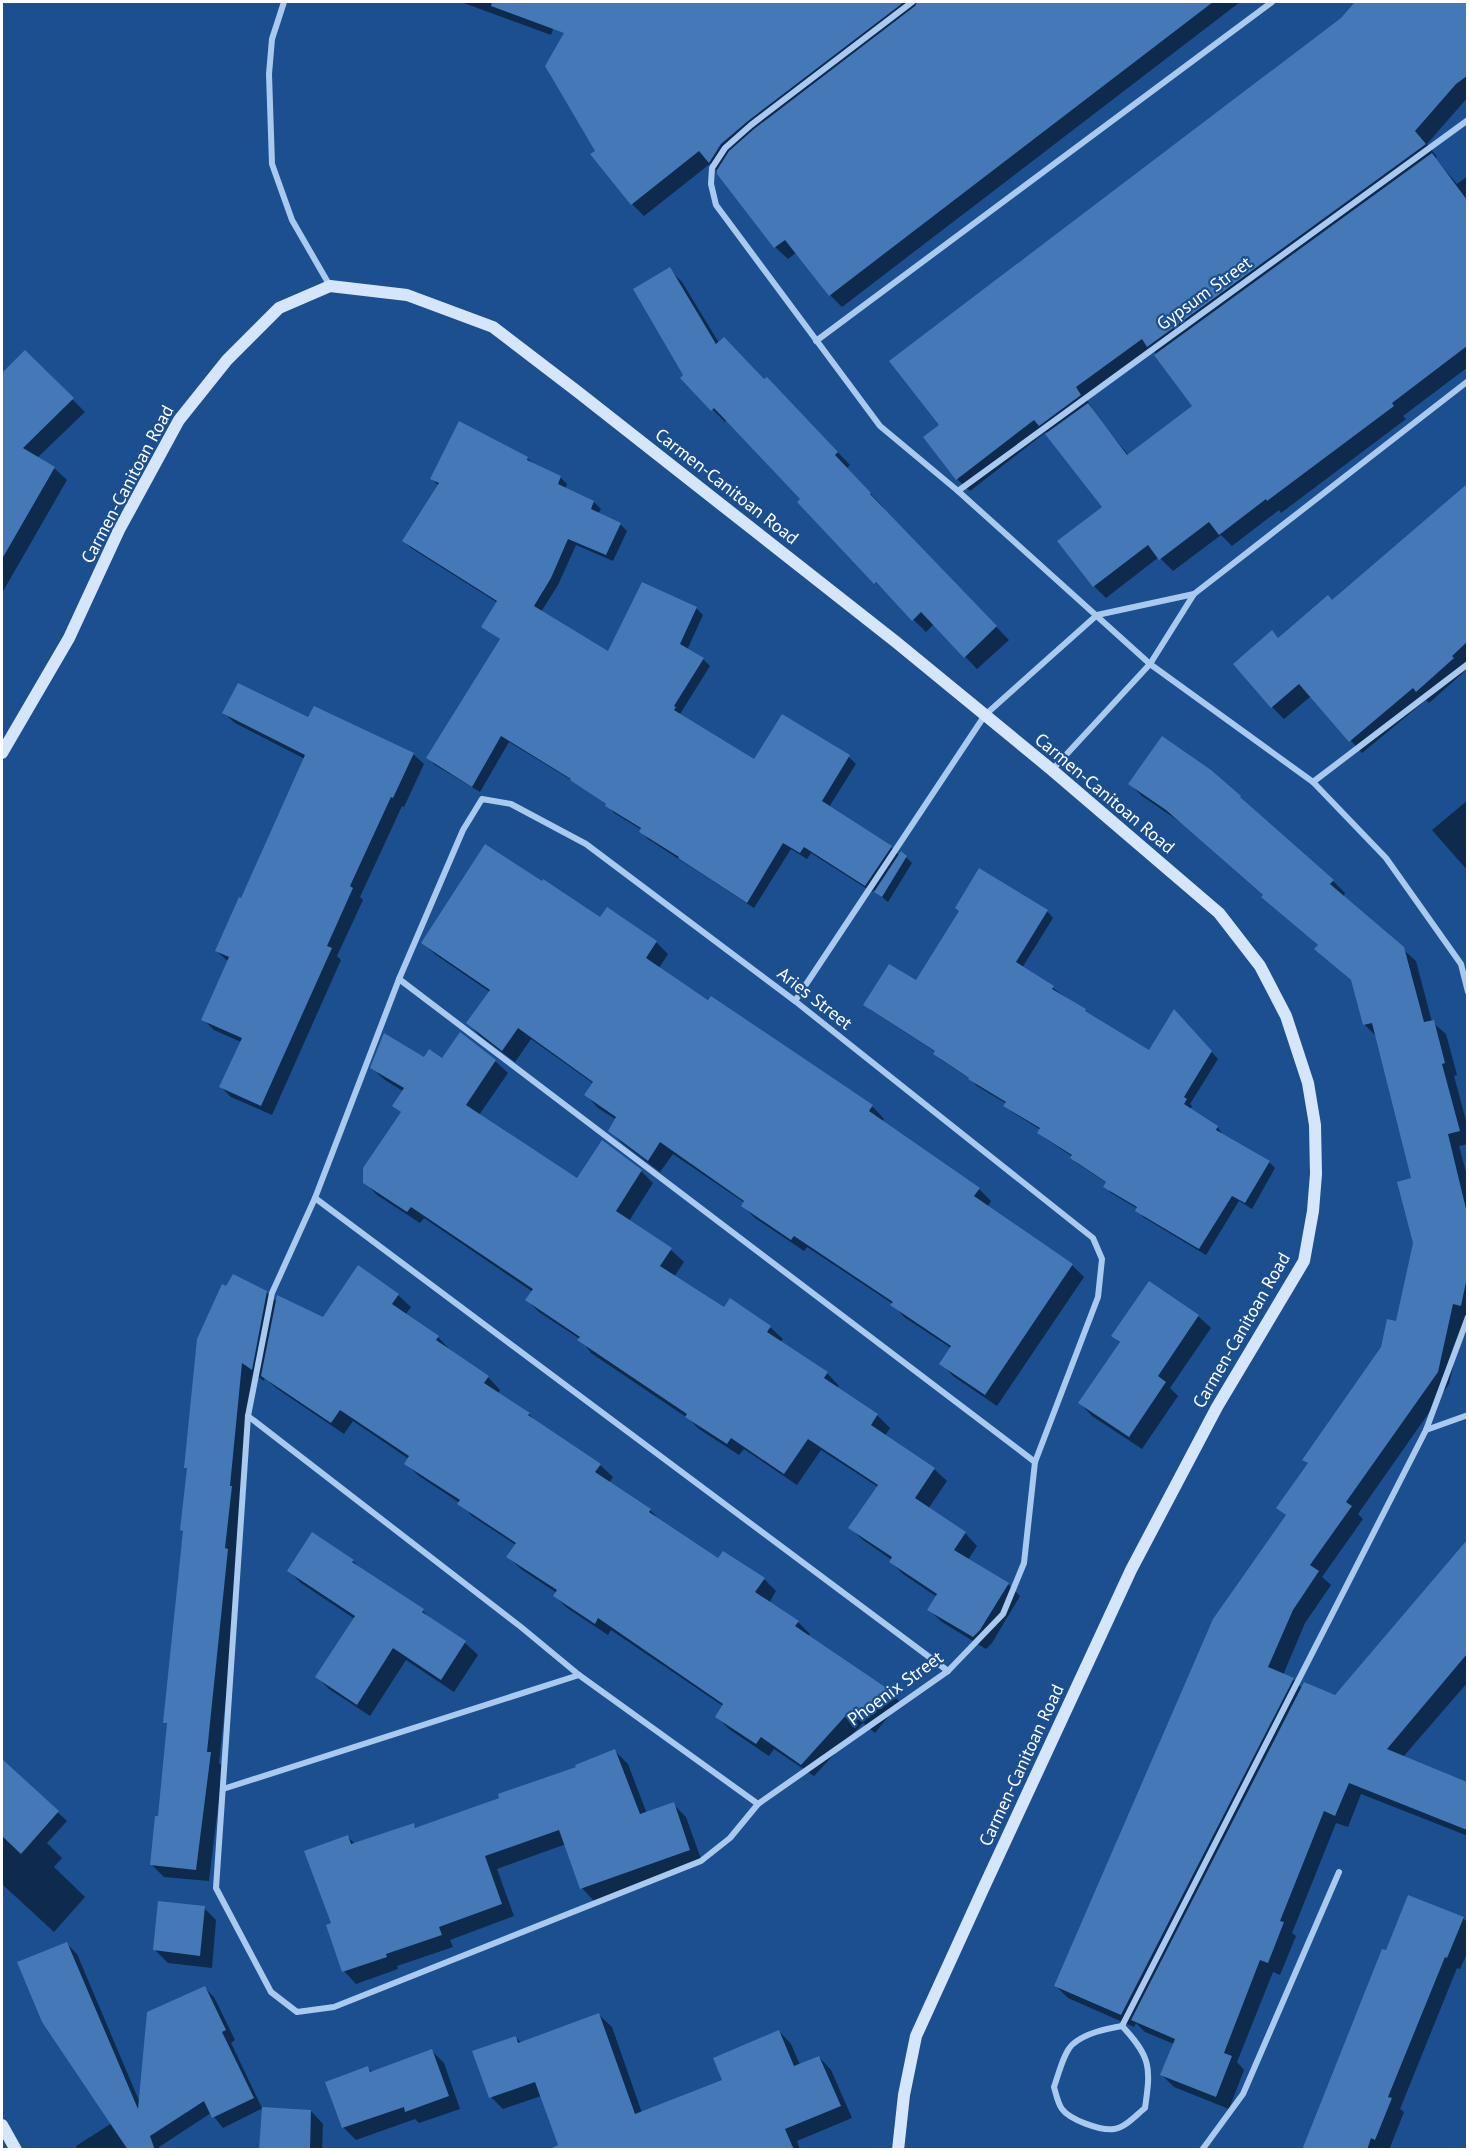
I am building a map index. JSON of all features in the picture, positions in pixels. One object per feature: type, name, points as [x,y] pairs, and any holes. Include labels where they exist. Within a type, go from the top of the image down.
[{"type":"main road","name":"Carmen-Canitoan Road","points":[[2,753],[69,638],[119,530],[179,420],[226,360],[279,308],[330,286],[408,295],[493,327],[588,399],[1052,770],[1219,913],[1260,966],[1286,1016],[1308,1083],[1314,1125],[1316,1174],[1314,1211],[1304,1261],[1217,1407],[1131,1570],[984,1887],[916,2036],[904,2095],[898,2150]]},
{"type":"main road","points":[[2,2125],[16,2150]]},
{"type":"street","points":[[284,2],[272,39],[269,74],[272,164],[292,220],[330,286]]},
{"type":"street","points":[[912,2],[751,125],[725,148],[712,168],[711,184],[716,205],[880,426],[958,491],[1150,664],[1313,782],[1386,858],[1461,964],[1467,992]]},
{"type":"street","points":[[816,341],[1272,2]]},
{"type":"street","name":"Gypsum Street","points":[[958,491],[1467,120]]},
{"type":"street","points":[[1052,770],[1150,664],[1194,594],[1467,381]]},
{"type":"street","points":[[795,1001],[985,715],[1097,615],[1194,594]]},
{"type":"street","points":[[1313,782],[1467,664]]},
{"type":"street","name":"Aries Street","points":[[482,799],[511,804],[586,844],[795,1001],[1093,1238],[1102,1259]]},
{"type":"street","name":"Phoenix Street","points":[[482,799],[463,831],[399,978],[381,1031],[315,1198],[272,1293],[248,1416],[216,1888],[271,1992],[297,2012],[334,2007],[701,1861],[730,1838],[758,1804],[948,1671],[1003,1614],[1024,1563],[1035,1462],[1098,1297],[1102,1259]]},
{"type":"street","points":[[1461,964],[1467,958]]},
{"type":"street","points":[[399,978],[1035,1462]]},
{"type":"street","points":[[315,1198],[948,1671]]},
{"type":"street","points":[[1122,2026],[1426,1430],[1467,1317]]},
{"type":"street","points":[[1426,1430],[1467,1415]]},
{"type":"street","points":[[248,1416],[521,1627],[579,1675],[758,1804]]},
{"type":"street","points":[[223,1789],[579,1675]]},
{"type":"street","points":[[1202,2150],[1243,2094],[1339,1872]]},
{"type":"street","points":[[1122,2026],[1140,2045],[1149,2068],[1145,2108],[1126,2124],[1114,2129],[1092,2126],[1074,2119],[1061,2109],[1054,2087],[1072,2044],[1101,2030],[1122,2026]]},
{"type":"building","points":[[492,2],[904,2],[748,121],[721,144],[709,163],[699,151],[631,205],[590,154],[595,151],[545,66],[564,33],[491,6]]},
{"type":"building","points":[[917,2],[1213,2],[829,296],[785,240],[774,248],[717,174],[717,170],[729,151],[754,129],[915,6]]},
{"type":"building","points":[[1355,2],[1467,2],[1467,76],[1456,84],[1415,131],[1426,144],[1147,347],[1142,339],[1076,387],[1081,395],[1039,426],[1034,420],[956,480],[923,437],[939,425],[889,361],[1341,18]]},
{"type":"building","points":[[1432,153],[1467,200],[1467,346],[1392,403],[1394,406],[1219,535],[1209,522],[1159,560],[1148,545],[1093,587],[1057,541],[1102,507],[1045,434],[1088,403],[1127,455],[1192,406],[1154,355]]},
{"type":"building","points":[[670,267],[716,344],[724,337],[764,379],[767,377],[838,452],[835,455],[870,494],[997,626],[964,658],[921,612],[912,621],[876,582],[874,584],[797,502],[800,499],[714,408],[711,411],[680,378],[683,375],[633,289]]},
{"type":"building","points":[[25,350],[74,398],[23,448],[55,467],[2,559],[2,373]]},
{"type":"building","points":[[459,421],[528,457],[527,460],[561,476],[558,484],[594,501],[591,509],[621,523],[606,555],[568,539],[551,578],[534,606],[608,651],[642,582],[697,607],[680,644],[704,658],[674,706],[676,707],[674,710],[754,759],[782,714],[850,755],[822,801],[892,846],[865,886],[804,847],[800,853],[783,843],[747,903],[639,832],[641,828],[605,806],[606,804],[571,779],[501,736],[472,787],[426,758],[500,639],[481,627],[497,601],[402,541],[439,483],[430,479]]},
{"type":"building","points":[[1467,484],[1467,642],[1452,656],[1454,658],[1416,692],[1413,688],[1349,742],[1299,684],[1271,708],[1233,664],[1272,630],[1278,638],[1328,595],[1332,600]]},
{"type":"building","points":[[238,683],[308,717],[314,706],[414,753],[350,886],[353,888],[327,946],[332,948],[261,1106],[219,1087],[242,1038],[201,1020],[229,957],[215,951],[305,755],[222,713]]},
{"type":"building","points":[[1162,736],[1211,770],[1241,796],[1334,880],[1330,884],[1404,947],[1424,1022],[1434,1020],[1445,1063],[1442,1064],[1460,1131],[1448,1134],[1467,1213],[1467,1277],[1461,1306],[1453,1304],[1438,1372],[1346,1502],[1352,1506],[1310,1565],[1319,1571],[1293,1610],[1268,1667],[1294,1678],[1121,2015],[1054,1986],[1213,1619],[1286,1515],[1276,1508],[1308,1463],[1302,1460],[1381,1347],[1387,1319],[1396,1321],[1413,1243],[1397,1182],[1411,1178],[1372,1023],[1363,1025],[1351,980],[1314,949],[1318,945],[1261,897],[1263,895],[1166,810],[1128,784]]},
{"type":"building","points":[[485,844],[600,917],[607,907],[657,941],[646,958],[708,1000],[711,996],[873,1105],[869,1111],[980,1188],[974,1196],[1073,1264],[985,1395],[939,1364],[951,1346],[890,1305],[893,1302],[794,1236],[791,1240],[741,1206],[744,1201],[660,1142],[648,1161],[608,1131],[616,1117],[584,1095],[593,1082],[518,1028],[502,1051],[466,1023],[490,990],[421,943]]},
{"type":"building","points":[[901,851],[907,856],[882,897],[874,892]]},
{"type":"building","points":[[979,868],[1048,910],[1016,962],[1054,986],[1052,989],[1086,1009],[1085,1011],[1149,1050],[1174,1009],[1212,1051],[1184,1097],[1187,1099],[1184,1104],[1218,1126],[1216,1130],[1270,1161],[1245,1203],[1232,1196],[1199,1249],[1135,1211],[1137,1207],[1103,1187],[1106,1182],[1070,1158],[1072,1155],[1037,1133],[1040,1128],[1003,1106],[1006,1102],[933,1054],[935,1051],[863,1005],[889,964],[916,980],[959,911],[955,908]]},
{"type":"building","points":[[460,1032],[496,1060],[466,1105],[577,1178],[602,1140],[642,1170],[616,1211],[672,1248],[660,1266],[724,1307],[730,1298],[771,1326],[767,1332],[828,1372],[824,1378],[878,1414],[871,1425],[935,1468],[915,1498],[966,1532],[954,1550],[1009,1583],[980,1630],[973,1637],[927,1610],[937,1594],[889,1562],[892,1557],[848,1528],[878,1485],[808,1439],[784,1474],[731,1438],[727,1444],[685,1417],[687,1414],[577,1340],[580,1337],[525,1300],[533,1289],[411,1207],[407,1212],[363,1183],[363,1168],[401,1112],[392,1106],[404,1088],[370,1068],[384,1033],[424,1057],[429,1049],[442,1058]]},
{"type":"building","points":[[358,1265],[399,1294],[392,1304],[439,1336],[436,1340],[489,1376],[484,1383],[601,1464],[595,1472],[651,1509],[649,1512],[718,1558],[723,1551],[765,1578],[755,1592],[799,1621],[795,1626],[888,1689],[862,1722],[849,1712],[801,1765],[761,1737],[756,1744],[715,1717],[723,1704],[598,1618],[595,1624],[553,1596],[557,1590],[506,1557],[516,1543],[457,1504],[460,1500],[404,1464],[409,1456],[340,1410],[331,1423],[261,1376],[277,1295],[323,1317]]},
{"type":"building","points":[[233,1274],[267,1291],[252,1370],[242,1363],[225,1548],[228,1549],[207,1752],[211,1752],[196,1870],[150,1865],[155,1816],[158,1816],[167,1723],[163,1723],[183,1531],[180,1530],[187,1468],[184,1468],[197,1339],[222,1284],[226,1286]]},
{"type":"building","points":[[1149,1281],[1199,1315],[1158,1376],[1166,1382],[1129,1437],[1078,1403],[1120,1342],[1111,1336]]},
{"type":"building","points":[[312,1532],[354,1560],[352,1562],[424,1609],[422,1612],[466,1641],[441,1680],[393,1648],[357,1705],[315,1677],[355,1616],[287,1571]]},
{"type":"building","points":[[1467,1540],[1467,1654],[1387,1749],[1467,1782],[1467,1830],[1349,1783],[1335,1816],[1324,1811],[1280,1921],[1284,1922],[1268,1963],[1260,1960],[1224,2053],[1232,2056],[1216,2097],[1160,2075],[1175,2039],[1131,2020],[1304,1682],[1335,1695]]},
{"type":"building","points":[[615,1749],[640,1814],[674,1802],[690,1850],[580,1889],[559,1830],[485,1856],[502,1904],[439,1927],[442,1935],[342,1972],[326,1925],[331,1923],[304,1851],[348,1835],[351,1844],[414,1823],[415,1828],[499,1798],[498,1794],[576,1767],[575,1765]]},
{"type":"building","points":[[2,1759],[59,1811],[21,1854],[2,1836]]},
{"type":"building","points":[[1408,1895],[1464,1917],[1447,1958],[1445,1957],[1388,2097],[1392,2098],[1375,2140],[1371,2138],[1367,2150],[1302,2150],[1382,1949],[1386,1950]]},
{"type":"building","points":[[158,1901],[205,1906],[200,1956],[153,1950]]},
{"type":"building","points":[[67,1942],[138,2109],[147,2012],[205,1986],[226,2030],[222,2032],[254,2098],[212,2118],[204,2101],[150,2136],[155,2150],[128,2150],[42,2022],[17,1962]]},
{"type":"building","points":[[599,2013],[635,2114],[722,2080],[713,2058],[779,2030],[794,2066],[819,2056],[841,2106],[785,2129],[794,2150],[553,2150],[552,2148],[558,2145],[535,2082],[489,2098],[472,2051],[516,2036],[518,2043]]},
{"type":"building","points":[[432,2049],[449,2096],[405,2112],[404,2107],[342,2128],[325,2082],[368,2066],[370,2072]]},
{"type":"building","points":[[262,2107],[311,2110],[310,2150],[259,2150]]}]
